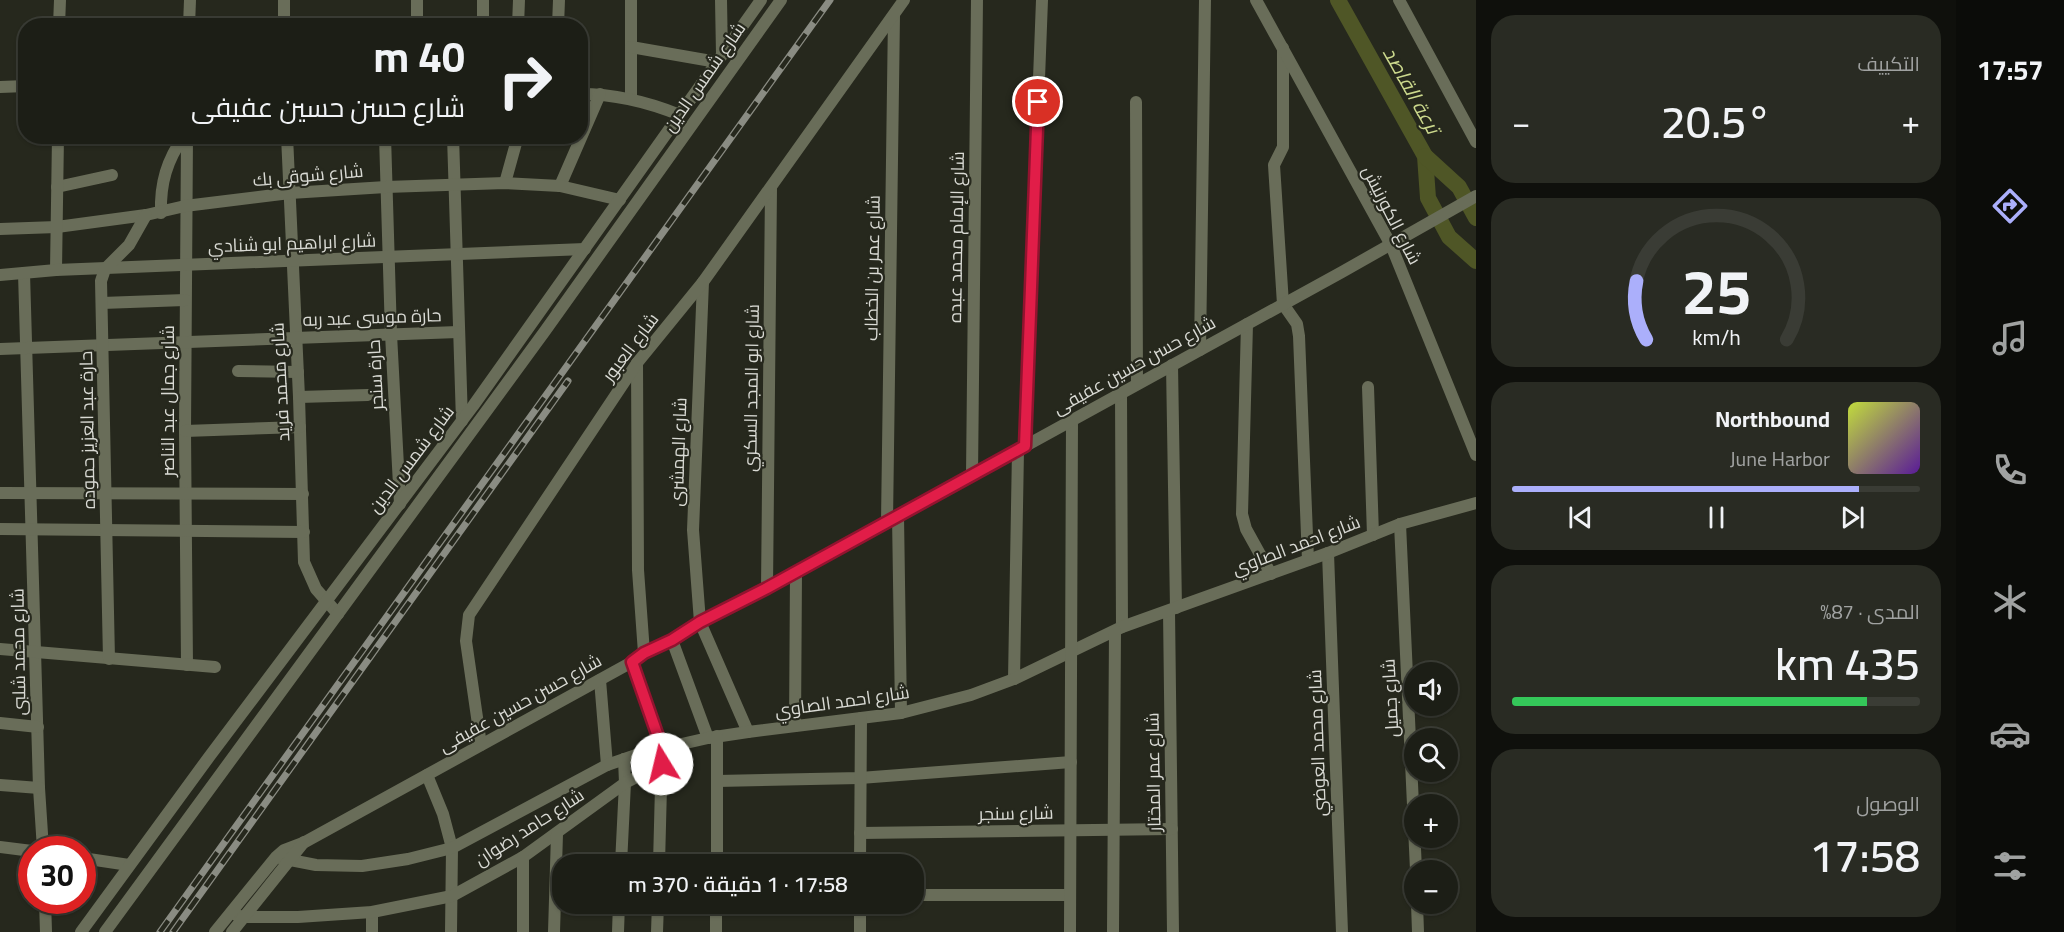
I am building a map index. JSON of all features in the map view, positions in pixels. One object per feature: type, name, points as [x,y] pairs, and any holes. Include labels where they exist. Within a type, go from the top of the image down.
[{"type":"street","points":[[59,18],[60,0]]},
{"type":"street","points":[[189,18],[190,0]]},
{"type":"street","points":[[284,0],[284,18]]},
{"type":"street","points":[[417,0],[417,18]]},
{"type":"street","points":[[483,0],[483,18]]},
{"type":"street","points":[[518,18],[519,0]]},
{"type":"street","points":[[558,18],[559,0]]},
{"type":"street","points":[[631,0],[632,99]]},
{"type":"street","points":[[631,47],[720,59],[722,0]]},
{"type":"street","name":"شارع شمس الدين","points":[[81,932],[462,421],[761,0]]},
{"type":"street","name":"شارع شمس الدين","points":[[105,932],[558,313],[781,0]]},
{"type":"street","name":"شارع العبور","points":[[481,745],[466,640],[469,615],[637,363],[703,282],[904,0]]},
{"type":"street","name":"شارع الإمام محمد عبده","points":[[972,475],[977,0]]},
{"type":"street","points":[[1014,679],[1021,448],[1042,0]]},
{"type":"street","points":[[1200,350],[1205,0]]},
{"type":"street","name":"شارع الكورنيش","points":[[1256,0],[1391,245],[1476,455]]},
{"type":"street","points":[[1399,0],[1476,142]]},
{"type":"street","name":"شارع عمر بن الخطاب","points":[[894,15],[893,519],[901,713]]},
{"type":"street","points":[[1283,48],[1283,147],[1274,165],[1283,304],[1291,314],[1299,336],[1308,560]]},
{"type":"street","points":[[0,87],[18,86]]},
{"type":"street","points":[[588,94],[632,99],[681,115]]},
{"type":"street","points":[[588,122],[600,94]]},
{"type":"street","points":[[1136,102],[1137,384]]},
{"type":"street","points":[[56,270],[58,144]]},
{"type":"street","points":[[161,213],[160,195],[163,178],[168,162],[180,144]]},
{"type":"street","name":"شارع جمال عبد الناصر","points":[[185,144],[187,665]]},
{"type":"street","name":"شارع محمد فريد","points":[[287,144],[304,562],[316,589],[325,602],[338,614]]},
{"type":"street","name":"حارة سنجر","points":[[385,144],[391,334],[400,504]]},
{"type":"street","points":[[453,144],[462,421]]},
{"type":"street","points":[[505,183],[516,144]]},
{"type":"street","points":[[560,186],[578,144]]},
{"type":"street","points":[[57,188],[112,175]]},
{"type":"street","name":"شارع شوقى بك","points":[[0,229],[57,227],[161,213],[185,206],[290,193],[387,187],[505,183],[560,186],[620,200]]},
{"type":"street","name":"شارع ابو المجد السكري","points":[[767,588],[771,188]]},
{"type":"street","name":"شارع حسن حسين عفيفى","points":[[215,932],[276,856],[284,850],[305,842],[600,680],[644,653],[672,640],[700,622],[767,588],[1391,245],[1476,196]]},
{"type":"street","points":[[105,269],[129,244],[146,215]]},
{"type":"street","name":"شارع ابراهيم ابو شنادي","points":[[0,275],[56,270],[585,249]]},
{"type":"street","name":"حارة عبد العزيز حموده","points":[[105,269],[101,281],[109,659]]},
{"type":"street","name":"شارع محمد شلبى","points":[[24,273],[41,836]]},
{"type":"street","name":"شارع الهمشرى","points":[[703,282],[693,530],[700,622],[748,732]]},
{"type":"street","points":[[102,303],[185,300]]},
{"type":"street","points":[[1247,324],[1242,514],[1246,529],[1271,574]]},
{"type":"street","name":"حارة موسى عبد ربه","points":[[0,349],[458,332]]},
{"type":"street","points":[[637,363],[638,570],[644,653]]},
{"type":"street","name":"شارع عمر المختار","points":[[1172,365],[1173,932]]},
{"type":"street","points":[[238,371],[298,372]]},
{"type":"street","points":[[1368,387],[1373,535]]},
{"type":"street","points":[[1113,932],[1121,393]]},
{"type":"street","points":[[299,397],[368,395]]},
{"type":"street","points":[[1070,932],[1072,420]]},
{"type":"street","points":[[185,431],[300,427]]},
{"type":"street","points":[[0,493],[303,494]]},
{"type":"street","name":"شارع احمد الصاوي","points":[[276,856],[289,861],[316,865],[362,866],[408,859],[452,848],[607,765],[624,759],[712,737],[901,713],[971,694],[1014,679],[1118,629],[1328,553],[1400,524],[1476,503]]},
{"type":"street","name":"شارع جميل","points":[[1400,524],[1416,860]]},
{"type":"street","points":[[0,529],[304,532]]},
{"type":"street","name":"شارع محمد العوضي","points":[[1328,553],[1342,932]]},
{"type":"street","points":[[795,726],[796,572]]},
{"type":"street","points":[[672,640],[712,737],[717,780],[717,854]]},
{"type":"street","points":[[0,649],[36,654],[215,667]]},
{"type":"street","points":[[632,662],[662,748],[659,854]]},
{"type":"street","points":[[600,680],[607,765]]},
{"type":"street","points":[[860,854],[861,718]]},
{"type":"street","points":[[0,723],[38,727]]},
{"type":"street","points":[[621,854],[624,759]]},
{"type":"street","points":[[717,780],[860,778],[1071,762]]},
{"type":"street","name":"شارع حامد رضوان","points":[[230,914],[244,917],[298,917],[372,912],[452,896],[524,857],[625,783],[662,764]]},
{"type":"street","points":[[427,775],[443,814],[452,848],[450,932]]},
{"type":"street","points":[[0,785],[39,788]]},
{"type":"street","name":"شارع سنجر","points":[[860,833],[1172,829]]},
{"type":"street","points":[[554,932],[558,834]]},
{"type":"street","name":"شارع حسن حسين عفيفى","points":[[232,932],[305,842]]},
{"type":"street","points":[[0,847],[18,849]]},
{"type":"street","points":[[524,857],[524,932]]},
{"type":"street","points":[[96,860],[129,866]]},
{"type":"street","points":[[924,895],[1071,895]]},
{"type":"street","points":[[372,912],[372,932]]},
{"type":"street","points":[[45,914],[46,932]]},
{"type":"street","points":[[618,932],[619,914]]},
{"type":"street","points":[[657,932],[658,914]]},
{"type":"street","points":[[716,914],[716,932]]},
{"type":"street","points":[[860,914],[860,932]]},
{"type":"street","points":[[1417,914],[1418,932]]},
{"type":"waterway","name":"ترعة القاصد","points":[[1338,0],[1425,156],[1428,198],[1449,237],[1476,261]]},
{"type":"waterway","points":[[1425,156],[1459,187],[1476,218]]},
{"type":"railway","points":[[160,932],[830,0]]},
{"type":"railway","points":[[173,932],[568,381]]},
{"type":"route","points":[[662,764],[662,748],[632,662],[700,622],[767,588],[1025,446],[1038,102]]}]
